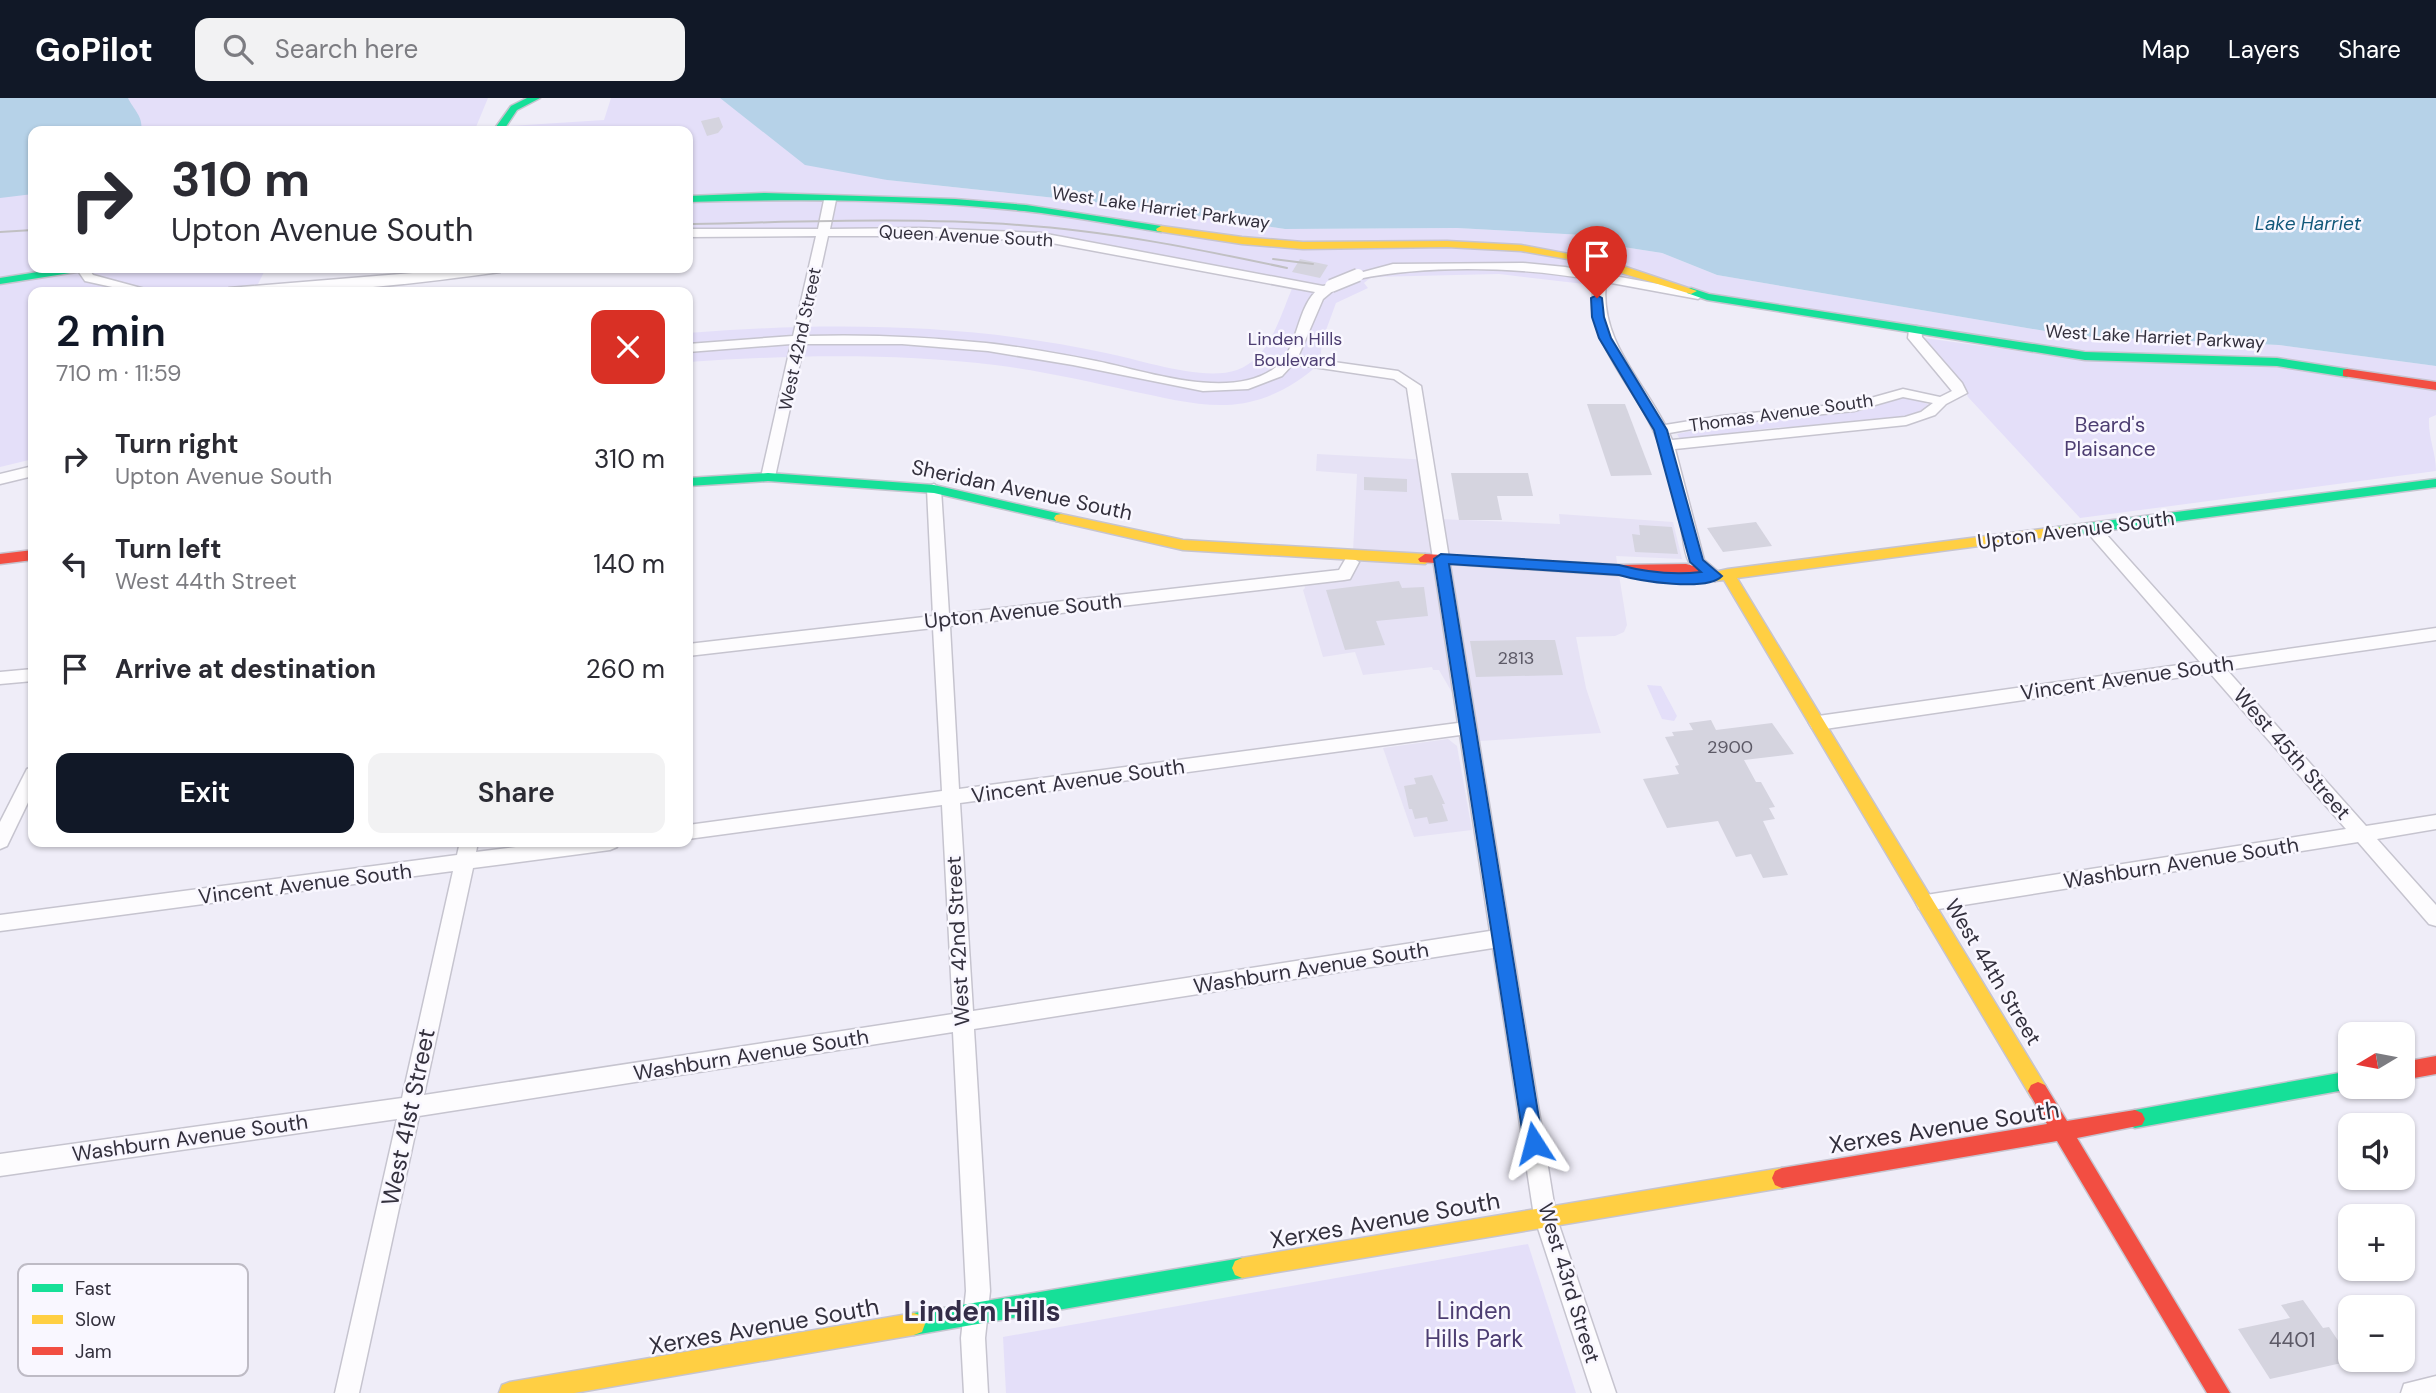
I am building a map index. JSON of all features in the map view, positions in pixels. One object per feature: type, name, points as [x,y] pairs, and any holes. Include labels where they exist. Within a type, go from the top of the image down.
[{"type":"street","points":[[502,126],[514,108],[535,98]]},
{"type":"street","name":"West Lake Harriet Parkway","points":[[693,198],[765,196],[982,203],[1258,244],[1445,242],[1523,248],[1622,267],[1707,297]]},
{"type":"street","name":"West 42nd Street","points":[[768,477],[830,200]]},
{"type":"street","name":"Queen Avenue South","points":[[693,233],[824,231],[973,233],[1041,237],[1327,288]]},
{"type":"street","name":"West Lake Harriet Parkway","points":[[1327,288],[1373,270],[1502,266],[1601,277],[1707,297],[2056,353],[2277,362],[2436,386]]},
{"type":"street","points":[[0,281],[50,273]]},
{"type":"street","points":[[86,273],[89,278],[128,287]]},
{"type":"street","points":[[308,287],[463,273]]},
{"type":"street","name":"West 44th Street","points":[[1601,277],[1597,298],[1598,317],[1605,338],[1661,430],[1697,562],[1722,575],[1818,723],[2219,1393]]},
{"type":"street","points":[[693,348],[800,340],[877,341],[1003,350],[1203,387],[1223,388],[1262,381],[1277,373],[1290,359],[1327,288]]},
{"type":"street","name":"Thomas Avenue South","points":[[1661,430],[1720,420],[1854,407],[1903,393],[1941,401],[1960,393],[1957,386],[1915,338],[1916,330]]},
{"type":"street","name":"West 43rd Street","points":[[1290,359],[1398,375],[1413,386],[1545,1216],[1604,1393]]},
{"type":"street","name":"Thomas Avenue South","points":[[1667,445],[1906,421],[1926,415],[1937,408],[1941,401]]},
{"type":"street","points":[[0,479],[28,472]]},
{"type":"street","name":"Sheridan Avenue South","points":[[693,482],[768,477],[934,489],[1183,545],[1306,553],[1353,552],[1441,559]]},
{"type":"street","name":"Upton Avenue South","points":[[1441,559],[1619,570],[1686,569],[1722,575],[2434,485]]},
{"type":"street","name":"West 42nd Street","points":[[934,489],[978,1291],[973,1338],[976,1393]]},
{"type":"street","name":"West 45th Street","points":[[2092,527],[2436,918]]},
{"type":"street","name":"Sheridan Avenue South","points":[[1306,553],[1351,562],[1422,566],[1441,559]]},
{"type":"street","points":[[0,559],[28,556]]},
{"type":"street","name":"Upton Avenue South","points":[[693,649],[1344,575],[1351,562]]},
{"type":"street","name":"Vincent Avenue South","points":[[1818,723],[2436,634]]},
{"type":"street","points":[[0,678],[28,675]]},
{"type":"street","name":"Vincent Avenue South","points":[[693,831],[1467,728]]},
{"type":"street","points":[[0,841],[5,822],[28,783]]},
{"type":"street","name":"Washburn Avenue South","points":[[1926,903],[2436,822]]},
{"type":"street","name":"Vincent Avenue South","points":[[0,923],[466,852],[538,847]]},
{"type":"street","name":"West 41st Street","points":[[347,1393],[466,852]]},
{"type":"street","name":"Washburn Avenue South","points":[[0,1165],[410,1107],[1500,938]]},
{"type":"street","points":[[2415,1069],[2436,1065]]},
{"type":"street","name":"Xerxes Avenue South","points":[[510,1393],[1545,1216],[2064,1131],[2338,1082]]},
{"type":"street","points":[[2413,1393],[2436,1388]]},
{"type":"shaded area","points":[[1317,454],[1430,460],[1438,519],[1560,524],[1559,514],[1673,522],[1682,559],[1616,556],[1627,625],[1624,632],[1615,636],[1576,637],[1586,688],[1601,733],[1480,741],[1439,670],[1433,670],[1432,667],[1363,675],[1355,652],[1323,657],[1303,590],[1303,579],[1344,575],[1353,552],[1357,474],[1316,471]]},
{"type":"shaded area","points":[[1448,739],[1457,746],[1472,830],[1414,837],[1383,748]]},
{"type":"green space","points":[[0,98],[488,98],[476,126],[28,126],[28,273],[264,273],[256,287],[28,287],[28,460],[0,467]]},
{"type":"green space","name":"Linden Hills Boulevard","points":[[611,98],[720,98],[751,121],[887,180],[1130,206],[1285,229],[1457,228],[1601,236],[1617,246],[1662,253],[1717,275],[2074,336],[2279,345],[2436,366],[2436,386],[2328,368],[2085,356],[1601,277],[1584,284],[1499,274],[1371,277],[1364,283],[1368,288],[1336,303],[1322,341],[1320,363],[1300,380],[1277,393],[1239,404],[1190,403],[1047,373],[918,358],[842,356],[693,362],[693,333],[793,327],[898,328],[1054,343],[1172,369],[1223,373],[1249,364],[1266,346],[1294,284],[1041,237],[824,231],[693,233],[693,126],[510,126],[604,120]]},
{"type":"green space","name":"Beard's Plaisance","points":[[1925,338],[2019,351],[2279,365],[2436,390],[2436,415],[2429,418],[2436,471],[2080,518],[1968,397],[1960,381],[1934,354]]},
{"type":"green space","points":[[1899,397],[1910,397],[1930,405],[1918,412],[1879,421],[1772,428],[1681,441],[1677,434],[1845,411]]},
{"type":"green space","points":[[1647,685],[1661,686],[1677,716],[1674,721],[1662,719]]},
{"type":"green space","name":"Linden Hills Park","points":[[1528,1244],[1576,1393],[1006,1393],[1003,1337]]},
{"type":"water","points":[[0,98],[128,98],[140,117],[142,126],[28,126],[28,195],[0,198]]},
{"type":"water","name":"Lake Harriet","points":[[720,98],[2436,98],[2436,366],[2279,345],[2074,336],[1717,275],[1662,253],[1617,246],[1601,236],[1457,228],[1285,229],[1130,206],[887,180],[805,165]]},
{"type":"building","points":[[719,117],[723,127],[718,133],[707,136],[701,121]]},
{"type":"building","points":[[1300,259],[1328,265],[1320,278],[1292,272]]},
{"type":"building","points":[[1587,404],[1625,404],[1652,475],[1611,476]]},
{"type":"building","points":[[1451,473],[1528,473],[1533,496],[1497,496],[1502,520],[1459,520]]},
{"type":"building","points":[[1364,477],[1407,479],[1407,492],[1364,490]]},
{"type":"building","points":[[1756,522],[1772,546],[1723,552],[1707,528]]},
{"type":"building","points":[[1639,525],[1672,527],[1678,554],[1635,552],[1632,534],[1640,535]]},
{"type":"building","points":[[1399,581],[1402,588],[1424,587],[1428,616],[1376,621],[1385,645],[1345,650],[1326,590]]},
{"type":"building","points":[[1555,640],[1563,675],[1476,677],[1470,641]]},
{"type":"building","points":[[1711,720],[1716,730],[1772,723],[1794,754],[1744,760],[1775,807],[1769,808],[1775,819],[1763,821],[1788,875],[1763,878],[1751,854],[1736,857],[1718,821],[1667,828],[1643,779],[1679,774],[1675,766],[1679,765],[1665,737],[1674,736],[1672,732],[1693,730],[1689,723]]},
{"type":"building","points":[[1432,775],[1445,804],[1442,804],[1448,821],[1429,824],[1427,817],[1415,819],[1412,809],[1409,809],[1404,786],[1416,784],[1414,778]]},
{"type":"building","points":[[2303,1300],[2323,1328],[2329,1327],[2338,1340],[2338,1364],[2270,1379],[2238,1329],[2290,1318],[2281,1305]]},
{"type":"tram line","points":[[693,224],[895,221],[1019,225],[1120,236],[1287,268]]},
{"type":"tram line","points":[[0,232],[28,230]]},
{"type":"tram line","points":[[1273,259],[1313,264]]},
{"type":"traffic: fast","points":[[501,126],[514,108],[535,98]]},
{"type":"traffic: fast","points":[[693,199],[765,196],[955,202],[1026,208],[1161,229]]},
{"type":"traffic: fast","points":[[0,281],[51,273]]},
{"type":"traffic: fast","points":[[1691,291],[1707,297],[2085,356],[2277,362],[2347,373]]},
{"type":"traffic: fast","points":[[693,482],[768,477],[934,489],[1061,518]]},
{"type":"traffic: fast","points":[[2058,532],[2436,483]]},
{"type":"traffic: fast","points":[[2135,1119],[2338,1082]]},
{"type":"traffic: fast","points":[[914,1324],[1242,1268]]},
{"type":"traffic: slow","points":[[1161,229],[1303,246],[1447,244],[1521,248],[1586,259],[1691,291]]},
{"type":"traffic: slow","points":[[1061,518],[1183,545],[1425,559]]},
{"type":"traffic: slow","points":[[1715,576],[2058,532]]},
{"type":"traffic: slow","points":[[1728,574],[2038,1091]]},
{"type":"traffic: slow","points":[[1242,1268],[1782,1178]]},
{"type":"traffic: slow","points":[[510,1393],[914,1324]]},
{"type":"traffic: jam","points":[[2347,373],[2436,386]]},
{"type":"traffic: jam","points":[[0,559],[28,556]]},
{"type":"traffic: jam","points":[[1425,559],[1618,570],[1686,569],[1715,576]]},
{"type":"traffic: jam","points":[[2415,1069],[2436,1065]]},
{"type":"traffic: jam","points":[[2038,1091],[2219,1393]]},
{"type":"traffic: jam","points":[[1782,1178],[2135,1119]]},
{"type":"district","name":"Linden Hills","points":[[982,1311]]},
{"type":"route","points":[[1534,1143],[1441,559],[1619,570],[1639,576],[1684,579],[1715,576],[1697,562],[1667,445],[1644,399],[1605,338],[1598,317],[1597,298]]}]
